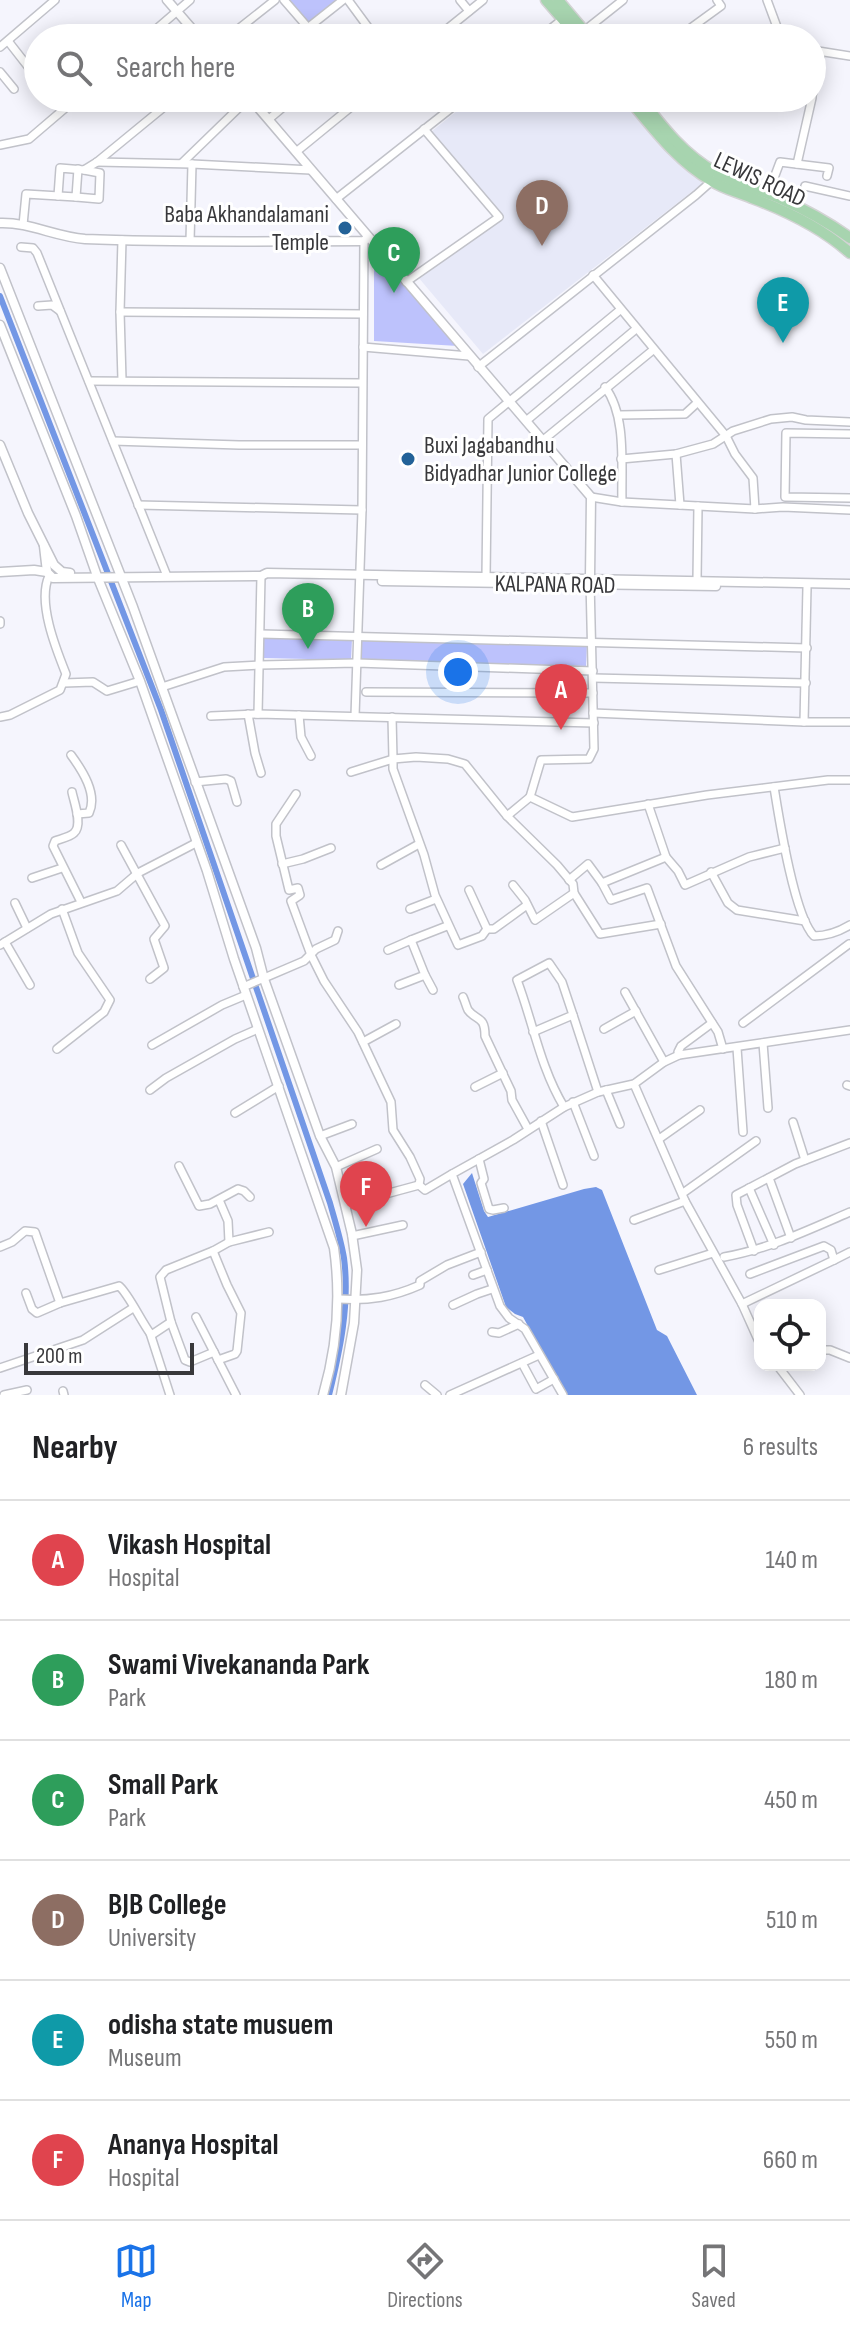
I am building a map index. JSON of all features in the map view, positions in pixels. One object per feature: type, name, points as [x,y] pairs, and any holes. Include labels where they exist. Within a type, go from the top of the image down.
[{"type":"main road","points":[[546,0],[569,24]]},
{"type":"main road","points":[[558,0],[575,24]]},
{"type":"main road","name":"LEWIS ROAD","points":[[640,112],[672,149],[715,178],[790,214],[829,236],[850,253]]},
{"type":"main road","name":"LEWIS ROAD","points":[[652,112],[681,147],[715,178],[768,194],[809,213],[850,238]]},
{"type":"street","points":[[27,24],[55,0]]},
{"type":"street","points":[[167,0],[188,24]]},
{"type":"street","points":[[162,24],[190,0]]},
{"type":"street","points":[[245,24],[275,0]]},
{"type":"street","points":[[284,0],[305,24]]},
{"type":"street","points":[[313,24],[346,0],[364,24]]},
{"type":"street","points":[[460,0],[469,11]]},
{"type":"street","points":[[453,24],[483,0]]},
{"type":"street","points":[[597,24],[623,0]]},
{"type":"street","points":[[696,24],[721,6],[717,0]]},
{"type":"street","points":[[767,0],[776,24]]},
{"type":"street","points":[[557,24],[563,19]]},
{"type":"street","points":[[0,47],[24,27]]},
{"type":"street","points":[[8,41],[24,61]]},
{"type":"street","points":[[826,53],[850,56]]},
{"type":"street","points":[[0,72],[14,89]]},
{"type":"street","points":[[0,145],[29,139],[61,112]]},
{"type":"street","points":[[81,170],[97,162],[158,112]]},
{"type":"street","points":[[182,163],[235,112]]},
{"type":"street","points":[[263,112],[366,239],[591,497],[622,502],[755,509],[850,510]]},
{"type":"street","points":[[269,119],[277,112]]},
{"type":"street","points":[[296,152],[345,112]]},
{"type":"street","points":[[336,199],[446,112]]},
{"type":"street","points":[[797,164],[809,112]]},
{"type":"street","points":[[406,282],[499,217],[424,129]]},
{"type":"street","points":[[97,162],[311,170]]},
{"type":"street","points":[[768,194],[780,162],[829,168],[827,176]]},
{"type":"street","points":[[190,241],[192,164]]},
{"type":"street","points":[[23,225],[26,194],[99,199],[100,173],[60,168],[58,196]]},
{"type":"street","points":[[76,197],[81,170]]},
{"type":"street","points":[[478,367],[715,178]]},
{"type":"street","points":[[805,186],[850,196]]},
{"type":"street","points":[[0,223],[23,225],[66,238],[190,241],[366,239]]},
{"type":"street","points":[[355,716],[366,239]]},
{"type":"street","points":[[122,240],[122,380]]},
{"type":"street","points":[[21,247],[33,248],[37,253],[167,576]]},
{"type":"street","points":[[0,268],[162,687],[256,948],[253,985],[258,1029],[334,1248],[340,1299],[323,1395]]},
{"type":"street","points":[[593,275],[726,436],[753,478],[755,509]]},
{"type":"street","points":[[38,306],[55,305],[61,312]]},
{"type":"street","points":[[486,577],[488,419],[620,310]]},
{"type":"street","points":[[120,312],[363,314]]},
{"type":"street","points":[[0,325],[140,681],[196,843],[253,985],[336,1167],[357,1270],[354,1323],[341,1395]]},
{"type":"street","points":[[526,421],[636,329]]},
{"type":"street","points":[[363,347],[469,356]]},
{"type":"street","points":[[542,441],[653,350]]},
{"type":"street","points":[[89,381],[362,383]]},
{"type":"street","points":[[605,387],[614,399],[619,415],[622,502]]},
{"type":"street","points":[[619,415],[685,414],[697,403]]},
{"type":"street","points":[[621,459],[676,454],[713,444],[743,428],[771,419],[792,417],[850,422]]},
{"type":"street","points":[[850,434],[786,433],[785,497],[850,498]]},
{"type":"street","points":[[113,441],[362,445]]},
{"type":"street","points":[[0,445],[48,550],[50,571],[45,589],[49,625],[66,674],[60,690],[0,717]]},
{"type":"street","points":[[676,454],[680,505]]},
{"type":"street","points":[[507,816],[530,797],[541,760],[589,759],[594,749],[591,497]]},
{"type":"street","points":[[138,505],[362,510]]},
{"type":"street","points":[[697,580],[698,506]]},
{"type":"street","name":"KALPANA ROAD","points":[[0,572],[50,571],[53,578],[261,576],[267,573],[850,586]]},
{"type":"street","points":[[258,714],[261,576]]},
{"type":"street","name":"KALPANA ROAD","points":[[360,577],[486,577],[590,582],[697,580],[850,586]]},
{"type":"street","points":[[804,722],[807,587]]},
{"type":"street","points":[[261,634],[807,648]]},
{"type":"street","points":[[162,687],[224,667],[357,663],[806,683]]},
{"type":"street","points":[[64,683],[93,682],[107,691],[140,681]]},
{"type":"street","points":[[366,692],[593,693]]},
{"type":"street","points":[[593,713],[850,722]]},
{"type":"street","points":[[248,714],[261,773]]},
{"type":"street","points":[[211,716],[258,714],[594,723]]},
{"type":"street","points":[[299,715],[301,737],[311,756]]},
{"type":"street","points":[[392,717],[393,769],[447,926],[458,945],[482,936],[487,929]]},
{"type":"street","points":[[351,772],[393,759],[416,757],[448,759],[465,764],[507,816],[569,880],[600,934],[661,924]]},
{"type":"street","points":[[74,758],[87,780],[92,809],[89,813],[77,814]]},
{"type":"street","points":[[530,797],[572,817],[774,787],[850,780]]},
{"type":"street","points":[[195,782],[231,781],[237,802]]},
{"type":"street","points":[[743,1023],[849,946],[846,927],[814,936],[805,921],[785,848],[774,787]]},
{"type":"street","points":[[72,792],[77,814],[75,832],[53,843],[62,868],[81,902]]},
{"type":"street","points":[[296,794],[276,824],[289,890],[298,888],[300,895],[291,901],[311,955],[333,998],[349,1017],[363,1042],[391,1102],[393,1130],[410,1157],[420,1179],[419,1185]]},
{"type":"street","points":[[648,804],[666,857],[685,885],[749,857],[785,848]]},
{"type":"street","points":[[30,985],[2,944],[62,909],[117,891],[138,873],[196,843]]},
{"type":"street","points":[[381,865],[419,844]]},
{"type":"street","points":[[121,845],[165,926],[154,939],[164,968],[150,979]]},
{"type":"street","points":[[282,864],[331,848]]},
{"type":"street","points":[[602,883],[666,857]]},
{"type":"street","points":[[569,880],[588,864],[611,900],[647,888],[676,966],[718,1032],[723,1049]]},
{"type":"street","points":[[32,878],[62,868]]},
{"type":"street","points":[[711,872],[728,903],[737,910],[805,921]]},
{"type":"street","points":[[513,885],[535,920],[574,893]]},
{"type":"street","points":[[469,890],[487,929]]},
{"type":"street","points":[[410,909],[436,899]]},
{"type":"street","points":[[15,903],[27,928]]},
{"type":"street","points":[[487,929],[494,929],[527,905]]},
{"type":"street","points":[[57,1049],[104,1012],[110,1000],[78,953],[62,909]]},
{"type":"street","points":[[388,950],[447,926]]},
{"type":"street","points":[[152,1045],[253,985],[304,961],[316,949],[335,940],[338,931]]},
{"type":"street","points":[[411,940],[433,990]]},
{"type":"street","points":[[564,1107],[553,1088],[517,980],[549,963],[562,982],[602,1091],[620,1124]]},
{"type":"street","points":[[399,985],[425,975]]},
{"type":"street","points":[[625,992],[664,1062]]},
{"type":"street","points":[[463,997],[468,1009],[480,1017],[512,1100],[528,1129]]},
{"type":"street","points":[[604,1029],[636,1011]]},
{"type":"street","points":[[533,1032],[573,1015]]},
{"type":"street","points":[[679,1055],[681,1046],[712,1023]]},
{"type":"street","points":[[363,1042],[396,1024]]},
{"type":"street","points":[[150,1090],[235,1039],[258,1029]]},
{"type":"street","points":[[419,1185],[425,1190],[573,1102],[634,1084],[679,1055],[850,1030]]},
{"type":"street","points":[[763,1043],[768,1108]]},
{"type":"street","points":[[737,1048],[743,1132]]},
{"type":"street","points":[[475,1087],[503,1073]]},
{"type":"street","points":[[634,1084],[684,1197],[754,1331]]},
{"type":"street","points":[[235,1113],[279,1086]]},
{"type":"street","points":[[573,1102],[594,1156]]},
{"type":"street","points":[[659,1139],[700,1110]]},
{"type":"street","points":[[541,1121],[563,1185]]},
{"type":"street","points":[[793,1122],[805,1160]]},
{"type":"street","points":[[320,1136],[352,1124]]},
{"type":"street","points":[[634,1220],[684,1197],[756,1141]]},
{"type":"street","points":[[754,1251],[735,1200],[736,1195],[805,1160],[850,1143]]},
{"type":"street","points":[[336,1167],[377,1149]]},
{"type":"street","points":[[479,1159],[484,1179],[481,1183],[489,1209],[504,1208]]},
{"type":"street","points":[[179,1166],[199,1206],[204,1207],[238,1189],[250,1197]]},
{"type":"street","points":[[452,1174],[500,1306],[509,1318],[525,1329],[563,1395]]},
{"type":"street","points":[[769,1178],[791,1238]]},
{"type":"street","points":[[345,1205],[419,1185]]},
{"type":"street","points":[[749,1188],[774,1245]]},
{"type":"street","points":[[219,1200],[228,1221],[229,1242]]},
{"type":"street","points":[[724,1257],[774,1245],[850,1212]]},
{"type":"street","points":[[352,1236],[403,1225]]},
{"type":"street","points":[[0,1247],[25,1231],[35,1232],[60,1303]]},
{"type":"street","points":[[213,1251],[241,1313],[237,1351],[235,1354],[187,1362],[171,1322],[160,1281],[161,1274],[229,1242],[269,1232]]},
{"type":"street","points":[[750,1274],[824,1246],[831,1250],[834,1260]]},
{"type":"street","points":[[340,1299],[396,1296],[420,1285],[420,1281],[447,1265],[481,1252]]},
{"type":"street","points":[[742,1304],[850,1252]]},
{"type":"street","points":[[659,1270],[713,1253]]},
{"type":"street","points":[[473,1275],[487,1270]]},
{"type":"street","points":[[26,1293],[32,1309],[37,1313],[119,1286],[150,1333],[170,1395]]},
{"type":"street","points":[[453,1305],[492,1289]]},
{"type":"street","points":[[0,1357],[2,1367],[83,1340],[133,1308]]},
{"type":"street","points":[[196,1317],[236,1395]]},
{"type":"street","points":[[150,1333],[171,1322]]},
{"type":"street","points":[[492,1332],[499,1333],[519,1324]]},
{"type":"street","points":[[826,1350],[850,1358]]},
{"type":"street","points":[[450,1395],[539,1355]]},
{"type":"street","points":[[522,1363],[536,1389],[554,1379]]},
{"type":"street","points":[[529,1376],[547,1367]]},
{"type":"street","points":[[783,1371],[800,1395]]},
{"type":"street","points":[[425,1385],[437,1395]]},
{"type":"street","points":[[4,1395],[27,1390]]},
{"type":"shaded area","points":[[284,0],[343,0],[313,24],[305,24]]},
{"type":"shaded area","points":[[456,112],[636,112],[671,155],[703,183],[483,354],[418,277],[503,215],[431,132]]},
{"type":"shaded area","points":[[374,245],[458,346],[374,341]]},
{"type":"shaded area","points":[[264,637],[352,639],[351,660],[264,658]]},
{"type":"shaded area","points":[[360,639],[587,645],[586,666],[360,660]]},
{"type":"shaded area","points":[[472,1173],[488,1217],[584,1189],[596,1187],[602,1190],[657,1330],[667,1336],[697,1395],[566,1395],[523,1317],[506,1307],[463,1184]]},
{"type":"waterway","points":[[0,296],[161,710],[330,1203],[344,1258],[346,1293],[340,1344],[329,1395]]},
{"type":"place","name":"Baba Akhandalamani Temple","points":[[345,228]]},
{"type":"place","name":"BJB College","points":[[542,246]]},
{"type":"place","name":"Small Park","points":[[394,293]]},
{"type":"place","name":"odisha state musuem","points":[[783,343]]},
{"type":"place","name":"Buxi Jagabandhu Bidyadhar Junior College","points":[[408,459]]},
{"type":"place","name":"Swami Vivekananda Park","points":[[308,649]]},
{"type":"place","name":"Vikash Hospital","points":[[561,730]]},
{"type":"place","name":"Ananya Hospital","points":[[366,1227]]}]
